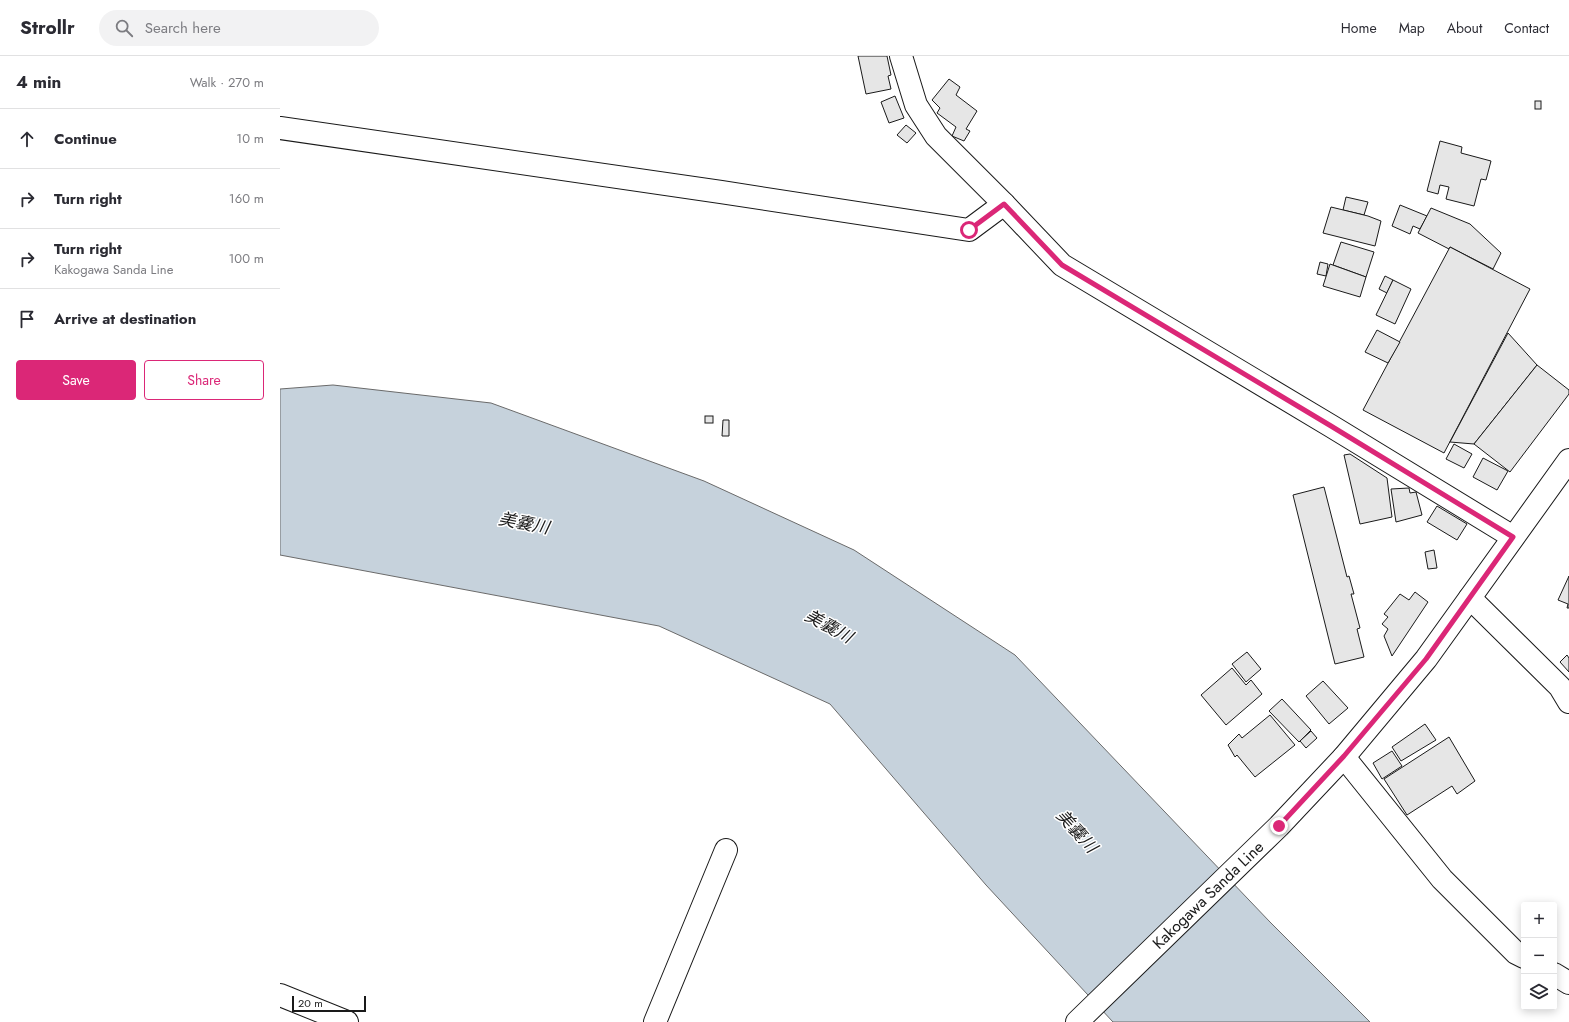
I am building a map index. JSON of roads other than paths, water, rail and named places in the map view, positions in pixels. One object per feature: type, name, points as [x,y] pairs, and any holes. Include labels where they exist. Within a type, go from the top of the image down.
[{"type":"street","points":[[901,56],[916,105],[936,136],[1062,265],[1513,537]]},
{"type":"street","points":[[280,128],[721,192],[969,230],[1004,204]]},
{"type":"street","name":"Kakogawa Sanda Line","points":[[1077,1022],[1279,826],[1344,756],[1426,659],[1569,460]]},
{"type":"street","points":[[1470,598],[1560,687],[1569,702]]},
{"type":"street","points":[[1344,756],[1442,879],[1516,953],[1521,956]]},
{"type":"street","points":[[655,1022],[726,850]]},
{"type":"street","points":[[1557,976],[1569,983]]},
{"type":"street","points":[[280,995],[347,1022]]},
{"type":"water","name":"美嚢川","points":[[333,385],[491,403],[704,481],[854,550],[1015,655],[1270,922],[1370,1022],[1113,1022],[986,885],[830,704],[659,626],[280,555],[280,389]]}]
